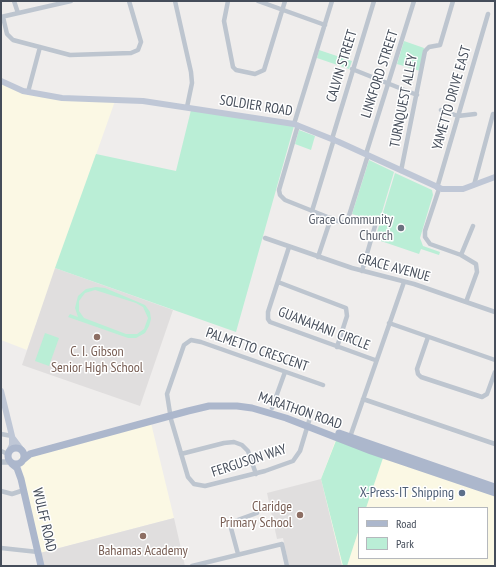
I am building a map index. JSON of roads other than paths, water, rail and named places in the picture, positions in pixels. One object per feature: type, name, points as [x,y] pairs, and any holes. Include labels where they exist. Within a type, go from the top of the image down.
[{"type":"main road","name":"SOLDIER ROAD","points":[[1,81],[28,92],[64,99],[133,100],[296,124],[367,154],[438,188],[456,190],[495,177]]},
{"type":"main road","points":[[1,390],[12,436],[12,446],[8,456]]},
{"type":"main road","name":"MARATHON ROAD","points":[[495,487],[309,423],[237,406],[209,406],[170,414],[32,453],[27,455],[17,465],[8,456],[14,448],[30,451],[48,446],[170,414],[216,402],[247,403],[272,408],[309,423],[371,451],[495,493]]},
{"type":"main road","points":[[12,436],[22,450],[24,459]]},
{"type":"main road","name":"WULFF ROAD","points":[[8,456],[17,468],[21,479],[41,566]]},
{"type":"main road","name":"WULFF ROAD","points":[[21,479],[21,469],[24,459]]},
{"type":"street","points":[[14,1],[18,13]]},
{"type":"street","points":[[72,1],[2,17],[7,34],[11,38],[40,47],[76,55],[122,54],[136,51],[140,48],[140,40],[129,1]]},
{"type":"street","points":[[176,1],[191,72],[191,90],[187,107]]},
{"type":"street","points":[[228,1],[224,21],[233,67],[236,70],[252,74],[260,73],[264,70],[285,1]]},
{"type":"street","points":[[258,1],[325,25]]},
{"type":"street","points":[[318,257],[331,218],[283,198],[279,193],[296,124],[332,1]]},
{"type":"street","name":"CALVIN STREET","points":[[312,211],[352,69],[374,1]]},
{"type":"street","name":"LINKFORD STREET","points":[[331,218],[343,223],[348,220],[414,1]]},
{"type":"street","name":"TURNQUEST ALLEY","points":[[402,171],[425,51],[429,47],[440,45],[453,1]]},
{"type":"street","name":"YAMETTO DRIVE EAST","points":[[461,255],[433,246],[425,237],[425,231],[488,14]]},
{"type":"street","points":[[28,92],[40,47]]},
{"type":"street","points":[[352,69],[417,95]]},
{"type":"street","points":[[441,110],[458,116],[475,114]]},
{"type":"street","points":[[474,185],[493,114]]},
{"type":"street","points":[[362,271],[375,226]]},
{"type":"street","points":[[466,302],[476,278],[478,268],[473,261],[461,255],[473,226]]},
{"type":"street","name":"GRACE AVENUE","points":[[264,238],[318,257],[404,282],[495,312]]},
{"type":"street","name":"GUANAHANI CIRCLE","points":[[289,247],[268,316],[270,322],[375,360]]},
{"type":"street","points":[[278,282],[346,308],[347,316],[337,347]]},
{"type":"street","points":[[350,437],[375,360],[404,282]]},
{"type":"street","points":[[389,323],[495,360]]},
{"type":"street","points":[[428,337],[417,370],[421,377],[482,397],[487,394],[495,372]]},
{"type":"street","name":"PALMETTO CRESCENT","points":[[170,414],[167,394],[183,348],[188,341],[201,342],[323,385]]},
{"type":"street","points":[[272,408],[286,372]]},
{"type":"street","points":[[363,399],[495,444]]},
{"type":"street","name":"FERGUSON WAY","points":[[170,414],[188,477],[198,485],[216,484],[256,474],[293,461],[300,451],[309,423]]},
{"type":"street","points":[[1,434],[12,436]]},
{"type":"street","points":[[181,454],[224,443],[234,442],[242,445],[248,451],[256,474]]},
{"type":"street","points":[[1,461],[8,456]]},
{"type":"street","points":[[1,491],[12,494],[24,490]]},
{"type":"street","points":[[238,554],[231,528],[232,522],[257,513]]},
{"type":"street","points":[[192,566],[282,544],[287,566]]},
{"type":"street","points":[[1,548],[38,552]]},
{"type":"place","name":"Grace Community Church","points":[[401,228]]},
{"type":"place","name":"C. I. Gibson Senior High School","points":[[97,337]]},
{"type":"place","name":"X-Press-IT Shipping","points":[[462,493]]},
{"type":"place","name":"Claridge Primary School","points":[[300,515]]},
{"type":"place","name":"Bahamas Academy","points":[[143,536]]}]
